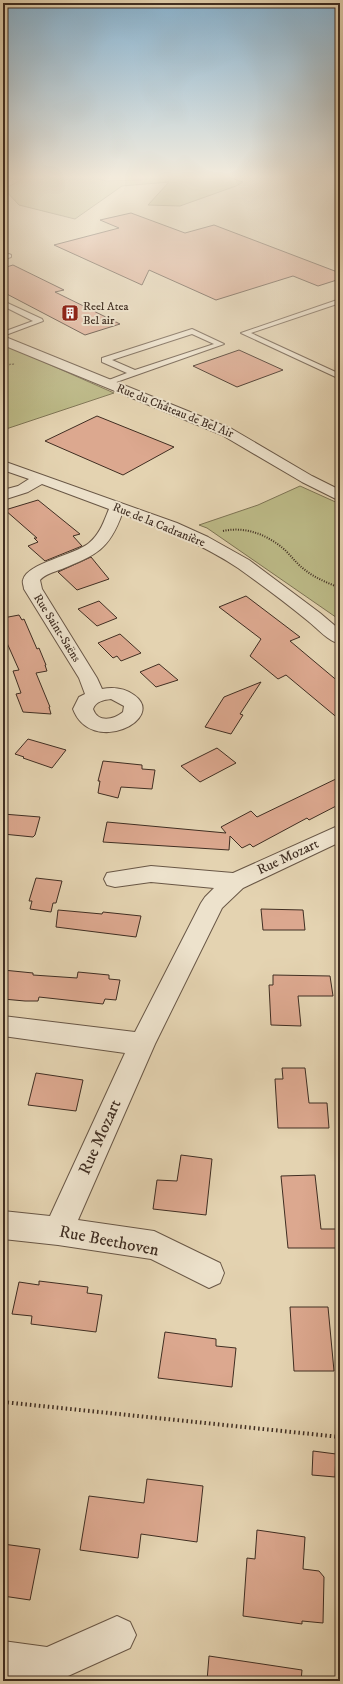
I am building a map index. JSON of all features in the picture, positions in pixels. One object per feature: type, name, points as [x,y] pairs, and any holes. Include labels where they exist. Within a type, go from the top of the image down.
[{"type":"street","name":"Rue du Château de Bel Air","points":[[3,340],[227,432],[307,479],[340,496]]},
{"type":"street","name":"Rue de la Cadranière","points":[[3,465],[171,526],[202,540],[231,556],[255,572],[340,639]]},
{"type":"street","points":[[3,495],[23,489],[40,479]]},
{"type":"street","name":"Rue Saint-Saëns","points":[[95,696],[88,678],[33,589],[31,583],[33,577],[37,573],[65,563],[94,548],[108,533],[117,507]]},
{"type":"street","name":"Rue Mozart","points":[[58,1231],[142,1044],[212,903],[235,882],[340,832]]},
{"type":"street","points":[[115,879],[151,874],[235,882]]},
{"type":"street","points":[[3,1026],[142,1044]]},
{"type":"street","name":"Rue Beethoven","points":[[3,1225],[58,1231],[154,1246],[209,1273]]},
{"type":"street","points":[[3,1660],[48,1666],[117,1635]]},
{"type":"lane","points":[[340,301],[245,333],[340,377]]},
{"type":"lane","points":[[3,303],[38,321],[3,334]]},
{"type":"lane","points":[[105,383],[220,344],[192,331],[105,360],[134,373]]},
{"type":"path","points":[[202,540],[225,530],[244,530],[262,536],[280,546],[303,569],[340,588]]},
{"type":"path","points":[[3,1402],[340,1437]]},
{"type":"shaded area","points":[[3,344],[114,393],[3,430]]},
{"type":"shaded area","points":[[300,486],[340,504],[340,620],[207,528],[199,525],[258,505]]},
{"type":"building","points":[[73,254],[289,254],[340,273],[340,279],[318,286],[293,276],[216,300],[149,270],[142,285]]},
{"type":"building","points":[[13,265],[64,290],[55,292],[120,324],[85,335],[3,292],[3,268]]},
{"type":"building","points":[[239,350],[283,370],[237,387],[193,366]]},
{"type":"building","points":[[97,416],[174,447],[123,475],[45,441]]},
{"type":"building","points":[[38,500],[80,534],[73,536],[82,546],[45,561],[28,546],[38,542],[34,538],[37,538],[5,510]]},
{"type":"building","points":[[91,557],[109,579],[77,590],[58,572]]},
{"type":"building","points":[[246,596],[300,637],[290,641],[340,683],[340,720],[286,675],[278,679],[250,656],[261,639],[219,607]]},
{"type":"building","points":[[99,601],[117,618],[97,626],[78,609]]},
{"type":"building","points":[[19,615],[22,620],[24,619],[37,649],[39,648],[46,665],[47,671],[36,673],[50,707],[51,714],[23,712],[16,694],[21,693],[13,671],[19,670],[3,634],[3,618]]},
{"type":"building","points":[[120,634],[141,653],[121,661],[117,656],[113,658],[98,643]]},
{"type":"building","points":[[159,664],[178,680],[156,687],[140,672]]},
{"type":"building","points":[[261,682],[240,714],[243,715],[231,734],[205,727],[224,697]]},
{"type":"building","points":[[28,739],[66,750],[52,768],[15,754]]},
{"type":"building","points":[[217,748],[236,763],[200,782],[181,766]]},
{"type":"building","points":[[103,761],[142,765],[142,769],[155,770],[152,789],[121,787],[118,798],[98,793],[100,781],[98,781]]},
{"type":"building","points":[[340,777],[340,804],[309,820],[307,818],[253,847],[250,844],[242,848],[230,836],[229,850],[103,842],[107,822],[226,833],[221,827],[251,811],[257,817]]},
{"type":"building","points":[[3,814],[40,817],[35,835],[33,837],[3,834]]},
{"type":"building","points":[[36,878],[62,881],[56,903],[53,903],[51,912],[30,909],[32,901],[29,901]]},
{"type":"building","points":[[261,909],[303,910],[305,930],[263,930]]},
{"type":"building","points":[[58,910],[102,914],[103,912],[141,916],[136,937],[56,927]]},
{"type":"building","points":[[3,970],[33,973],[33,975],[77,978],[78,972],[109,975],[109,979],[120,980],[116,1000],[105,999],[103,1004],[39,997],[38,1001],[25,1001],[3,999]]},
{"type":"building","points":[[273,975],[330,976],[333,996],[298,996],[301,1026],[271,1025],[269,985],[273,985]]},
{"type":"building","points":[[282,1068],[305,1068],[309,1103],[327,1103],[329,1128],[278,1128],[275,1079],[283,1079]]},
{"type":"building","points":[[36,1073],[83,1080],[76,1111],[28,1105]]},
{"type":"building","points":[[181,1155],[212,1159],[206,1215],[153,1209],[157,1180],[177,1181]]},
{"type":"building","points":[[315,1175],[321,1229],[340,1229],[340,1248],[288,1248],[281,1176]]},
{"type":"building","points":[[39,1281],[88,1287],[87,1293],[102,1295],[96,1332],[31,1324],[32,1316],[12,1314],[19,1282],[39,1285]]},
{"type":"building","points":[[290,1307],[328,1307],[334,1371],[294,1371]]},
{"type":"building","points":[[165,1332],[216,1339],[216,1346],[236,1348],[232,1387],[158,1378]]},
{"type":"building","points":[[313,1451],[336,1454],[335,1477],[312,1475]]},
{"type":"building","points":[[147,1479],[203,1486],[197,1542],[141,1534],[138,1558],[80,1550],[89,1496],[144,1503]]},
{"type":"building","points":[[257,1530],[305,1537],[303,1569],[319,1571],[324,1577],[323,1623],[302,1621],[302,1624],[243,1616],[247,1558],[255,1559]]},
{"type":"building","points":[[3,1544],[40,1549],[30,1600],[3,1596]]},
{"type":"building","points":[[209,1656],[302,1670],[301,1681],[207,1681]]},
{"type":"place","name":"Reel Atea Bel air","points":[[70,313]]}]
